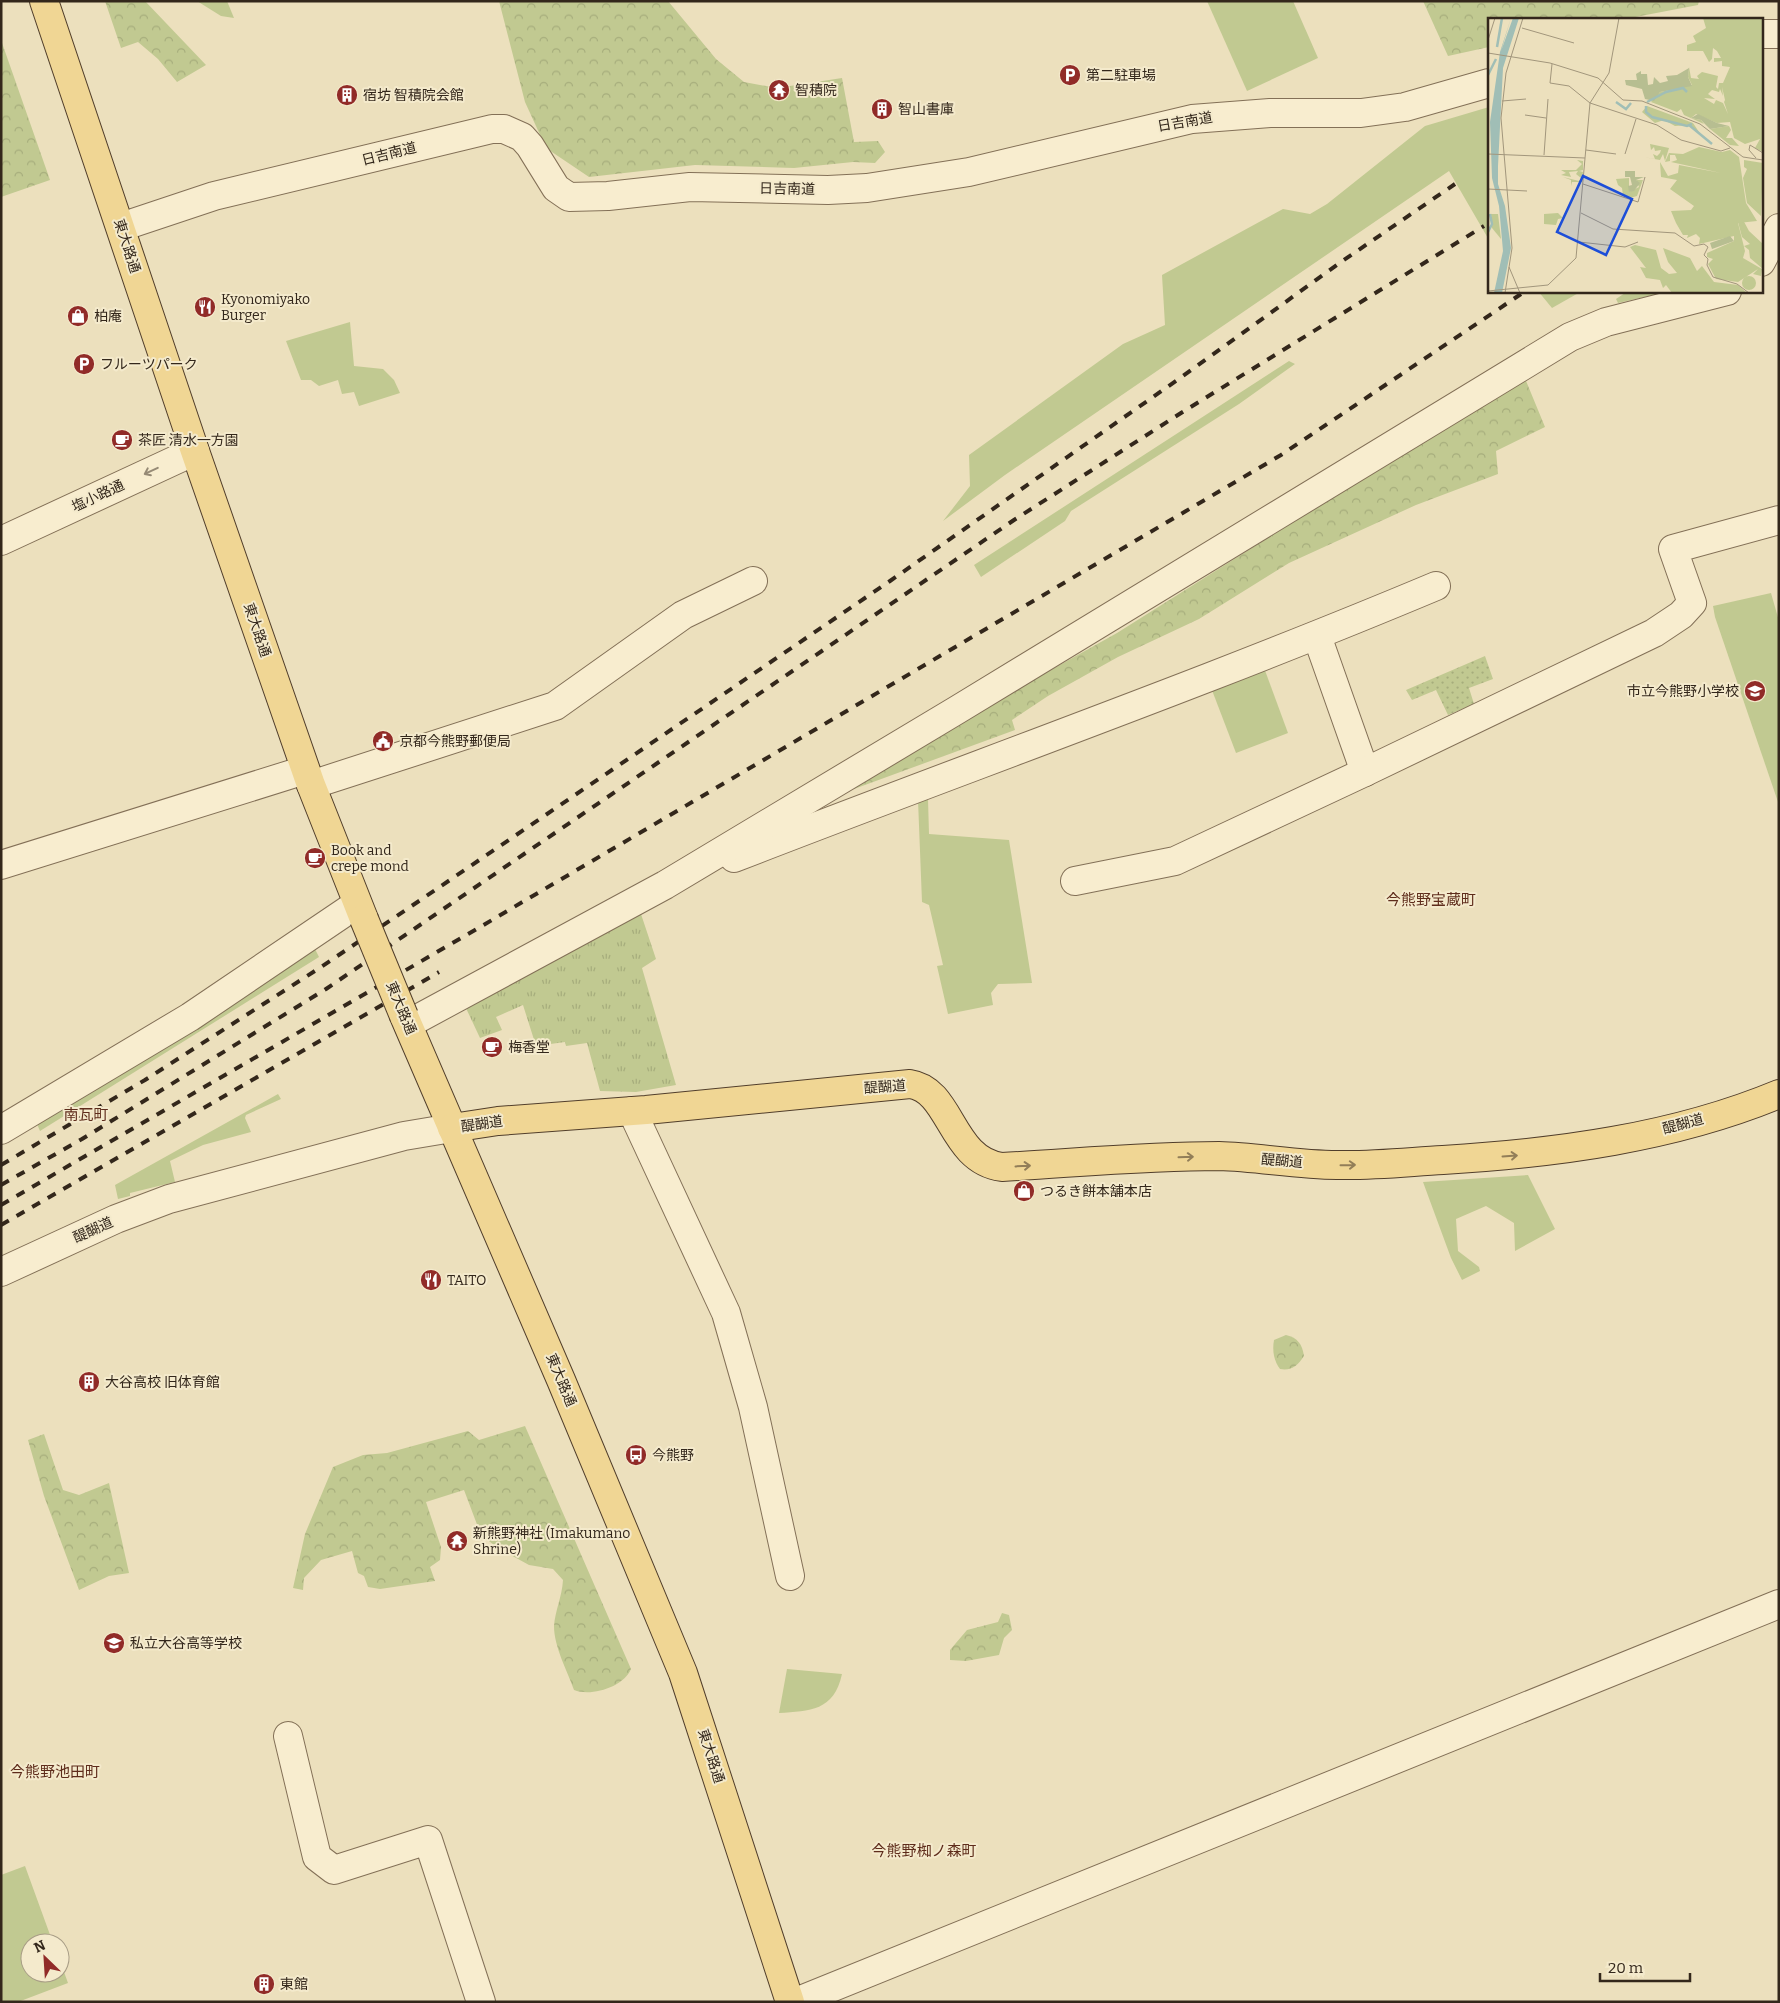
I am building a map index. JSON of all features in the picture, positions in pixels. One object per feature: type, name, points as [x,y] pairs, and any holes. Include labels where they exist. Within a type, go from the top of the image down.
[{"type":"main road","name":"東大路通","points":[[44,1],[195,451],[308,778],[360,912],[684,1673],[790,2002]]},
{"type":"main road","name":"醍醐道","points":[[452,1128],[498,1121],[632,1111],[910,1084],[924,1089],[934,1099],[968,1150],[986,1164],[1002,1167],[1220,1156],[1336,1165],[1531,1154],[1677,1127],[1779,1094]]},
{"type":"street","points":[[1762,34],[1779,34]]},
{"type":"street","name":"日吉南道","points":[[120,227],[214,196],[492,129],[504,129],[522,137],[530,146],[556,188],[568,197],[608,196],[664,188],[690,187],[828,190],[867,188],[970,172],[1192,119],[1270,113],[1361,113],[1405,107],[1488,83]]},
{"type":"street","points":[[1762,260],[1779,228]]},
{"type":"street","points":[[406,1020],[665,885],[990,690],[1570,337],[1606,322],[1723,292]]},
{"type":"street","name":"塩小路通","points":[[1,540],[195,451]]},
{"type":"street","points":[[1075,881],[1175,861],[1654,633],[1681,615],[1692,603],[1673,549],[1779,520]]},
{"type":"street","points":[[1,865],[555,706],[683,615],[753,582]]},
{"type":"street","points":[[665,885],[915,787],[1317,636],[1436,586]]},
{"type":"street","points":[[1317,636],[1365,772]]},
{"type":"street","points":[[1,1130],[190,1017],[360,912]]},
{"type":"street","points":[[632,1111],[726,1314],[753,1406],[790,1576]]},
{"type":"street","name":"醍醐道","points":[[1,1272],[116,1219],[169,1199],[404,1136],[452,1128]]},
{"type":"street","points":[[796,2002],[1779,1604]]},
{"type":"street","points":[[288,1736],[317,1857],[334,1870],[428,1840],[481,2002]]},
{"type":"green space","points":[[105,1],[145,1],[206,65],[177,82],[158,59],[138,42],[121,48]]},
{"type":"green space","points":[[197,1],[227,1],[234,18],[221,16]]},
{"type":"green space","points":[[499,1],[668,1],[716,59],[744,82],[777,88],[842,78],[854,142],[878,141],[885,152],[875,163],[853,162],[794,168],[695,165],[589,177],[546,148],[525,102]]},
{"type":"green space","points":[[1207,1],[1293,1],[1318,58],[1247,91]]},
{"type":"green space","points":[[1423,1],[1699,1],[1698,5],[1630,18],[1488,18],[1488,47],[1448,56]]},
{"type":"green space","points":[[1,40],[50,180],[1,197]]},
{"type":"green space","points":[[1488,107],[1488,238],[1449,171],[1005,475],[943,521],[970,486],[969,455],[1123,344],[1165,325],[1162,275],[1283,209],[1310,214],[1327,204],[1425,126]]},
{"type":"green space","points":[[1539,292],[1580,292],[1552,308]]},
{"type":"green space","points":[[1626,292],[1682,292],[1655,298],[1653,295],[1618,303],[1616,299]]},
{"type":"green space","points":[[350,322],[354,366],[383,369],[394,380],[400,393],[359,406],[354,392],[342,394],[338,380],[319,386],[311,380],[301,380],[286,341]]},
{"type":"green space","points":[[1289,361],[1295,364],[1239,404],[1071,511],[1065,521],[981,577],[974,565]]},
{"type":"green space","points":[[1524,376],[1545,427],[1496,451],[1498,474],[1416,505],[1289,563],[1199,619],[1118,657],[1048,696],[1012,720],[1015,730],[854,789],[844,789],[867,773],[1117,633]]},
{"type":"green space","points":[[1771,593],[1779,621],[1778,802],[1715,617],[1713,606]]},
{"type":"green space","points":[[1485,656],[1493,679],[1469,688],[1474,704],[1448,715],[1436,690],[1412,700],[1406,690]]},
{"type":"green space","points":[[1263,665],[1288,733],[1236,753],[1210,685]]},
{"type":"green space","points":[[928,799],[929,834],[1009,840],[1032,983],[998,984],[991,993],[993,1005],[948,1014],[937,966],[943,965],[929,905],[922,902],[918,800]]},
{"type":"green space","points":[[641,914],[656,959],[642,968],[676,1085],[636,1092],[600,1091],[587,1043],[566,1046],[565,1042],[536,1046],[523,1005],[496,1017],[502,1030],[480,1038],[465,1006]]},
{"type":"green space","points":[[315,949],[319,957],[40,1131],[37,1124]]},
{"type":"green space","points":[[278,1094],[281,1099],[246,1115],[245,1118],[251,1132],[203,1145],[170,1161],[175,1182],[130,1193],[130,1196],[118,1199],[115,1185]]},
{"type":"green space","points":[[1528,1175],[1555,1229],[1515,1251],[1514,1223],[1486,1206],[1456,1219],[1458,1251],[1479,1267],[1480,1271],[1462,1280],[1451,1258],[1423,1182]]},
{"type":"green space","points":[[1286,1335],[1299,1342],[1304,1356],[1294,1367],[1280,1369],[1274,1356],[1274,1340]]},
{"type":"green space","points":[[525,1426],[631,1669],[622,1681],[598,1691],[581,1692],[574,1690],[558,1650],[554,1626],[563,1580],[553,1569],[529,1565],[498,1548],[481,1535],[464,1490],[426,1502],[441,1547],[440,1560],[430,1567],[435,1581],[380,1589],[368,1587],[364,1576],[358,1573],[352,1551],[321,1560],[304,1578],[303,1590],[293,1588],[305,1534],[333,1467],[363,1455],[387,1453],[468,1431],[479,1440]]},
{"type":"green space","points":[[44,1434],[63,1490],[79,1495],[109,1483],[129,1573],[109,1576],[79,1590],[44,1496],[28,1440]]},
{"type":"green space","points":[[1002,1613],[1009,1615],[1012,1630],[1004,1638],[999,1655],[966,1661],[950,1660],[950,1650],[967,1630],[998,1622]]},
{"type":"green space","points":[[787,1669],[842,1674],[833,1695],[819,1707],[810,1710],[779,1713]]},
{"type":"green space","points":[[25,1866],[49,1933],[20,1933],[20,1983],[68,1983],[18,2002],[1,2002],[1,1875]]},
{"type":"railway","points":[[1,1165],[145,1080],[318,969],[419,901],[890,581],[1183,376],[1341,262],[1455,184]]},
{"type":"railway","points":[[1,1185],[82,1139],[326,989],[1014,520],[1181,413],[1484,226]]},
{"type":"railway","points":[[1,1205],[475,930],[1281,455],[1521,294]]},
{"type":"railway","points":[[1,1225],[439,972]]},
{"type":"place","name":"第二駐車場","points":[[1070,75]]},
{"type":"place","name":"智積院","points":[[779,90]]},
{"type":"place","name":"宿坊 智積院会館","points":[[347,95]]},
{"type":"place","name":"智山書庫","points":[[882,109]]},
{"type":"place","name":"Kyonomiyako Burger","points":[[205,307]]},
{"type":"place","name":"柏庵","points":[[78,316]]},
{"type":"place","name":"フルーツパーク","points":[[84,364]]},
{"type":"place","name":"茶匠 清水一方園","points":[[122,440]]},
{"type":"place","name":"市立今熊野小学校","points":[[1755,691]]},
{"type":"place","name":"京都今熊野郵便局","points":[[383,741]]},
{"type":"place","name":"Book and crepe mond","points":[[315,858]]},
{"type":"place","name":"梅香堂","points":[[492,1047]]},
{"type":"place","name":"つるき餅本舗本店","points":[[1024,1191]]},
{"type":"place","name":"TAITO","points":[[431,1280]]},
{"type":"place","name":"大谷高校 旧体育館","points":[[89,1382]]},
{"type":"place","name":"今熊野","points":[[636,1455]]},
{"type":"place","name":"新熊野神社 (Imakumano Shrine)","points":[[457,1541]]},
{"type":"place","name":"私立大谷高等学校","points":[[114,1643]]},
{"type":"place","name":"東館","points":[[264,1984]]},
{"type":"district","name":"今熊野宝蔵町","points":[[1431,900]]},
{"type":"district","name":"南瓦町","points":[[86,1115]]},
{"type":"district","name":"今熊野池田町","points":[[55,1772]]},
{"type":"district","name":"今熊野椥ノ森町","points":[[924,1851]]}]
